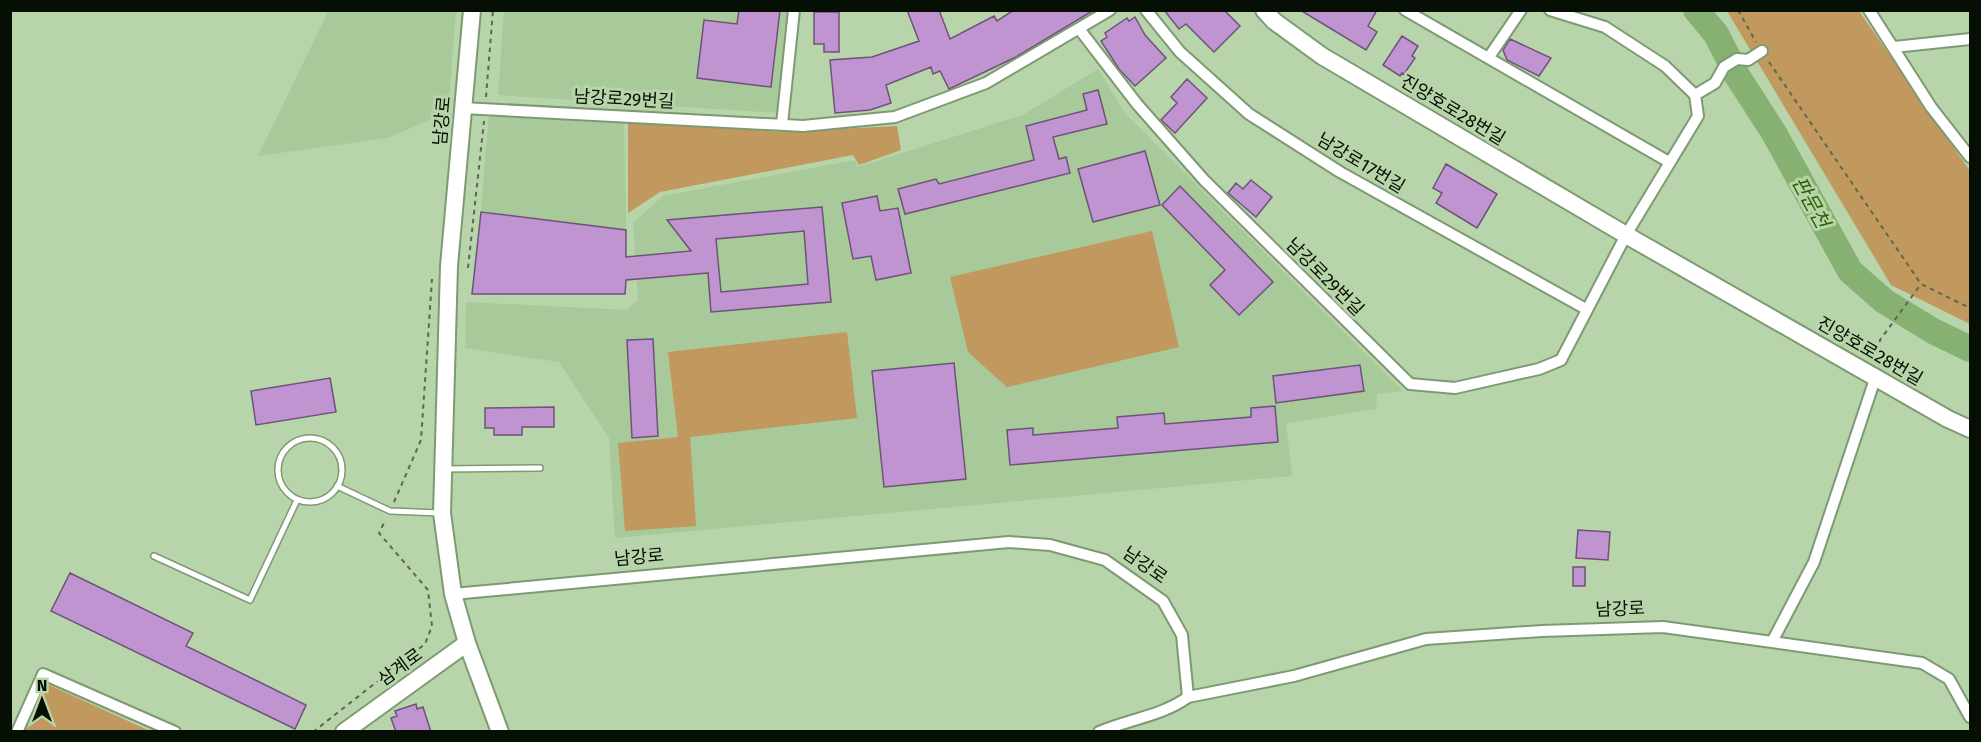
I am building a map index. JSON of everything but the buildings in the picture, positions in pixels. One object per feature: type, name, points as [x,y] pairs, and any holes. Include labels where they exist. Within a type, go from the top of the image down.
[{"type":"street","name":"남강로","points":[[472,10],[449,266],[442,513],[453,594],[465,635],[500,732]]},
{"type":"street","points":[[782,124],[794,10]]},
{"type":"street","name":"남강로29번길","points":[[463,108],[803,126],[895,117],[986,83],[1080,30],[1110,10]]},
{"type":"street","name":"남강로17번길","points":[[1146,10],[1180,52],[1249,114],[1340,172],[1586,309]]},
{"type":"street","name":"진양호로28번길","points":[[1264,10],[1275,21],[1323,56],[1626,235],[1948,419],[1971,429]]},
{"type":"street","points":[[1405,10],[1669,162]]},
{"type":"street","points":[[1489,57],[1521,10]]},
{"type":"street","points":[[1550,10],[1605,27],[1665,66],[1695,95],[1698,116],[1626,235]]},
{"type":"street","points":[[1869,10],[1931,107],[1971,157]]},
{"type":"street","name":"남강로29번길","points":[[1080,30],[1137,104],[1203,180],[1410,384],[1455,388],[1539,369],[1561,360],[1626,235]]},
{"type":"street","points":[[1894,47],[1971,39]]},
{"type":"street","points":[[1695,95],[1715,83],[1724,67],[1737,59],[1748,60],[1762,51]]},
{"type":"street","points":[[1772,642],[1814,562],[1876,376]]},
{"type":"street","name":"남강로","points":[[453,594],[1009,542],[1050,545],[1105,560],[1163,601],[1182,635],[1188,697],[1294,676],[1426,639],[1542,631],[1663,627],[1922,663],[1949,679],[1971,717]]},
{"type":"street","name":"삼계로","points":[[344,732],[465,635]]},
{"type":"street","points":[[17,732],[43,674],[174,732]]},
{"type":"street","points":[[1099,732],[1122,722],[1170,710],[1188,697]]},
{"type":"lane","points":[[299,440],[321,440],[336,452],[342,471],[337,486],[327,497],[318,501],[297,500],[281,485],[278,474],[282,453],[299,440]]},
{"type":"lane","points":[[443,469],[540,468]]},
{"type":"lane","points":[[337,486],[390,511],[442,513]]},
{"type":"lane","points":[[154,556],[250,600],[297,500]]},
{"type":"path","points":[[468,268],[493,10]]},
{"type":"path","points":[[1738,10],[1792,99],[1921,284],[1971,308]]},
{"type":"path","points":[[1876,376],[1880,340],[1921,284]]},
{"type":"shaded area","points":[[329,10],[456,11],[448,112],[388,138],[258,156]]},
{"type":"shaded area","points":[[504,11],[790,11],[779,113],[498,95]]},
{"type":"shaded area","points":[[1727,11],[1859,11],[1970,171],[1970,324],[1891,285]]},
{"type":"shaded area","points":[[1098,69],[1125,113],[1403,391],[1377,394],[1376,409],[1286,423],[1292,476],[615,538],[609,438],[559,362],[465,348],[466,302],[627,310],[638,300],[633,223],[663,196],[855,160],[858,167],[1023,115]]},
{"type":"shaded area","points":[[489,116],[624,123],[626,230],[481,212]]},
{"type":"shaded area","points":[[628,121],[782,132],[897,126],[901,150],[859,165],[853,155],[660,192],[628,213]]},
{"type":"shaded area","points":[[1152,231],[1179,347],[1007,387],[968,352],[950,277]]},
{"type":"shaded area","points":[[847,332],[857,418],[690,437],[696,526],[625,531],[618,443],[678,437],[668,352]]},
{"type":"shaded area","points":[[49,685],[150,731],[25,731]]},
{"type":"waterway","name":"판문천","points":[[1696,10],[1716,34],[1738,77],[1774,133],[1850,271],[1884,301],[1933,331],[1970,349]]}]
